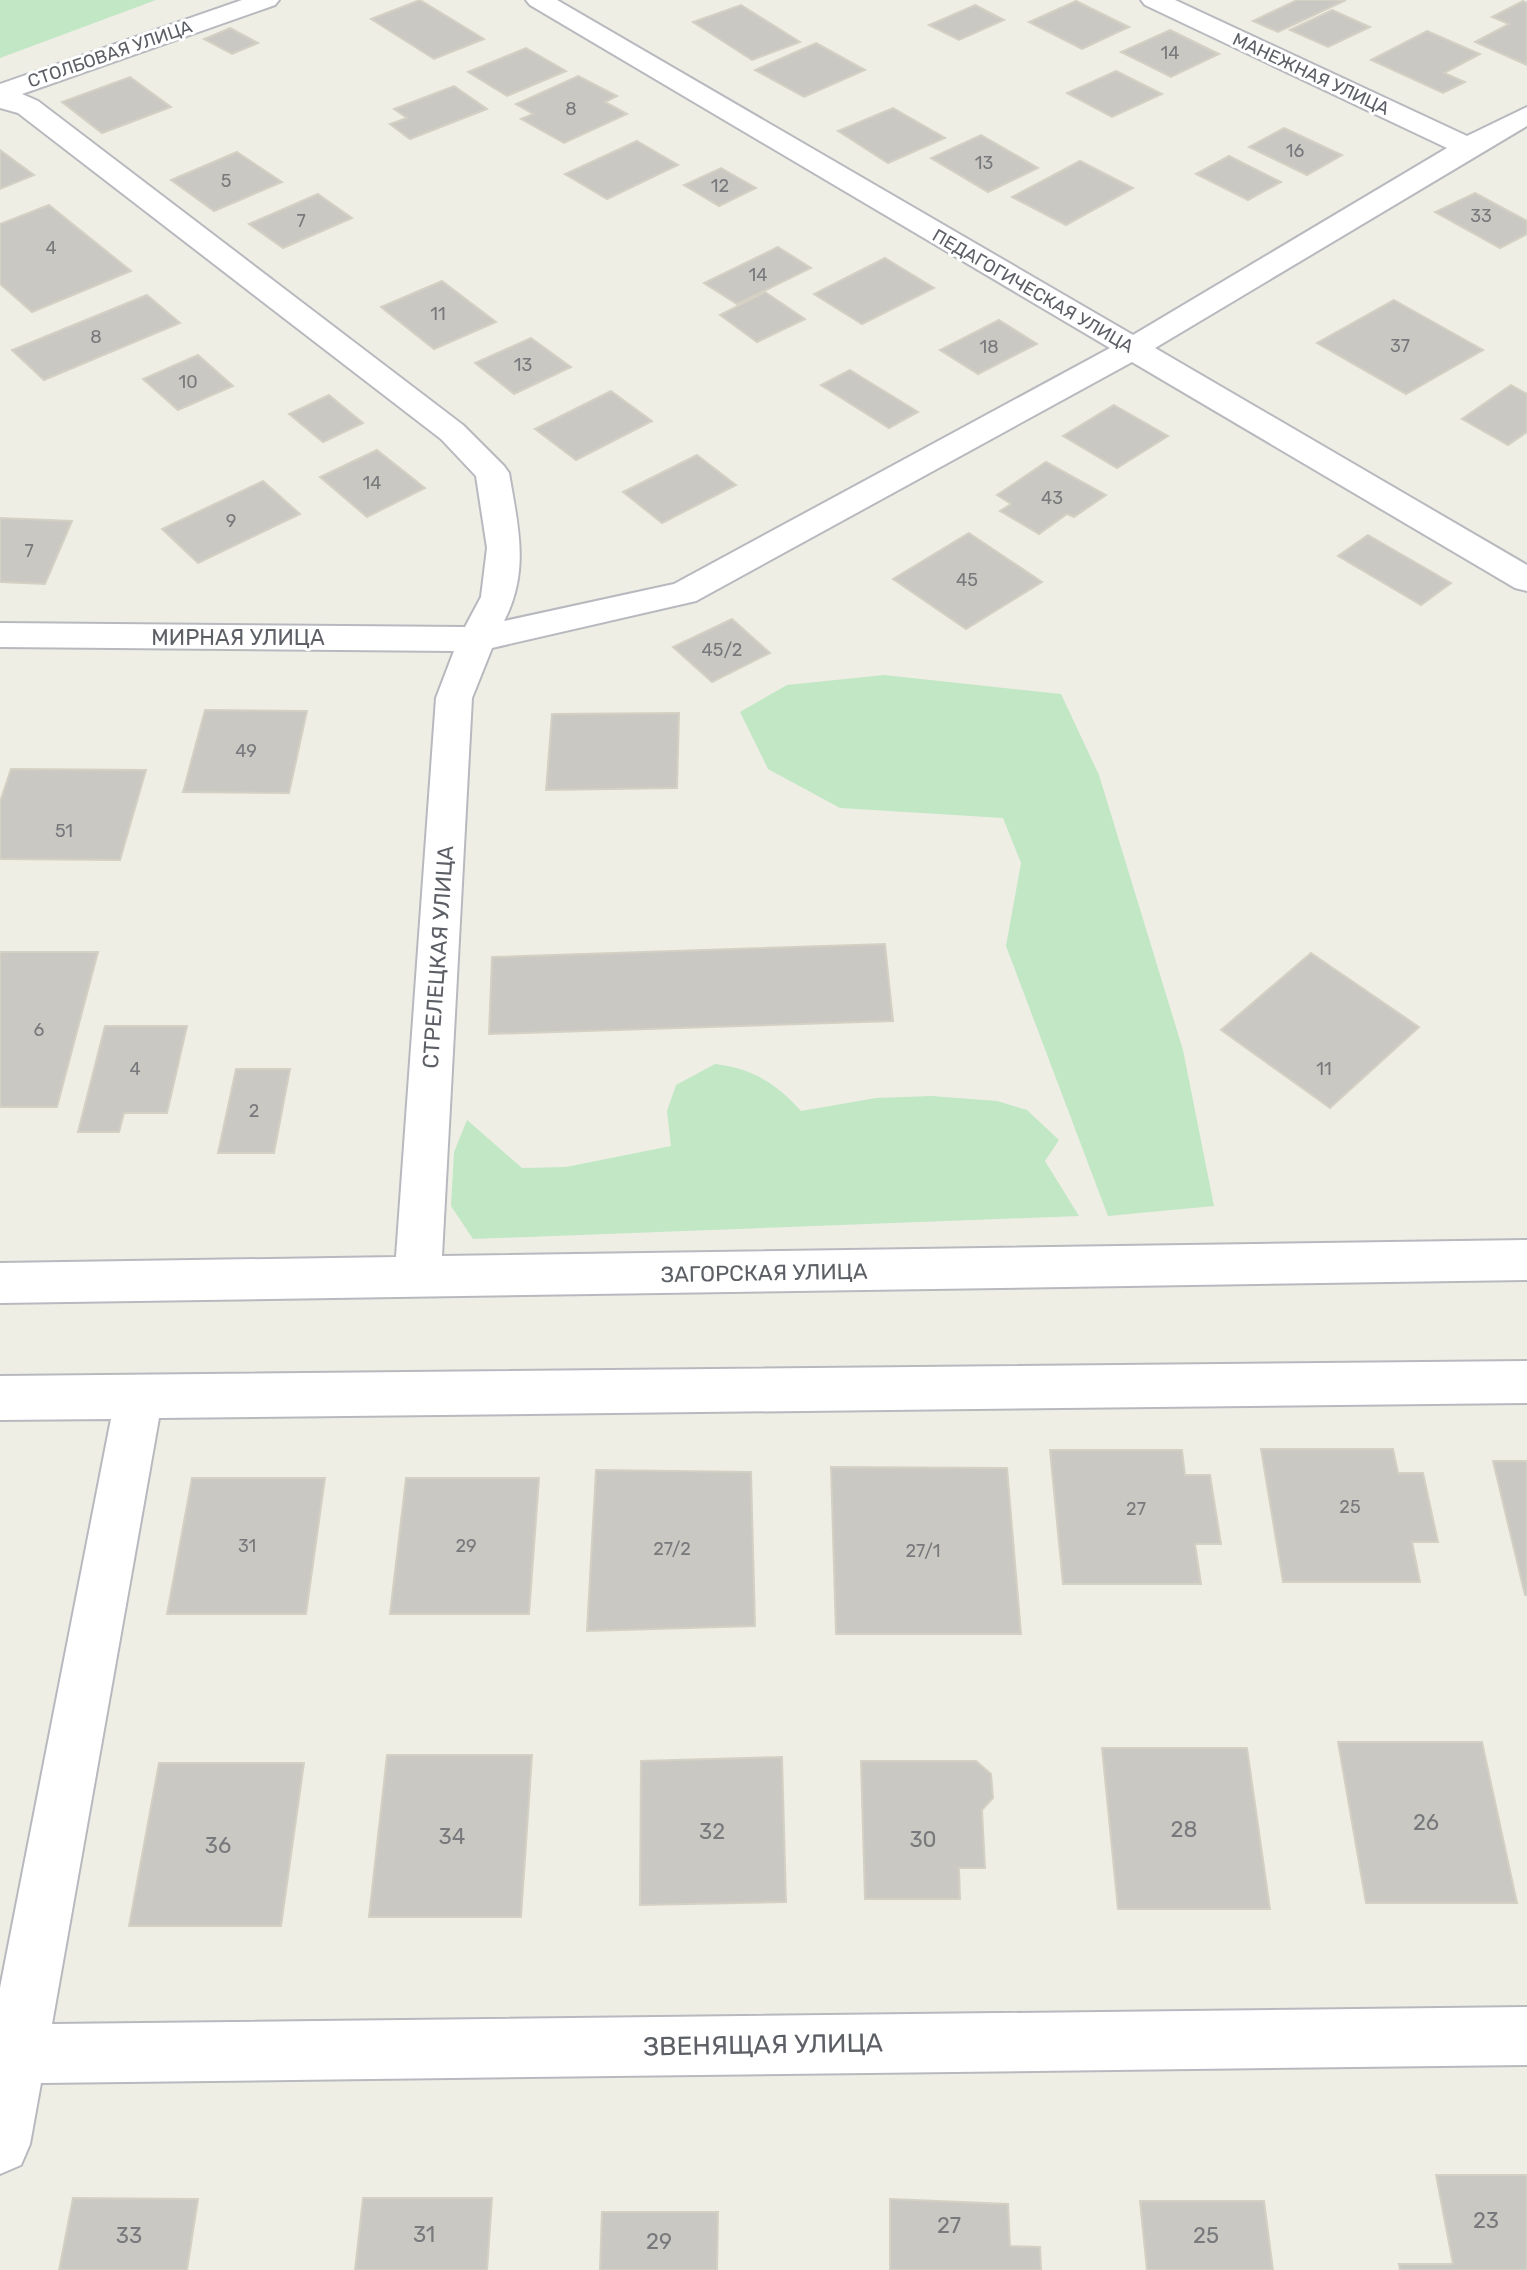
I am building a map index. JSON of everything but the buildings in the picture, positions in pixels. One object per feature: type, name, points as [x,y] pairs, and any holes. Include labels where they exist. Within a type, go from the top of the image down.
[{"type":"street","name":"СТОЛБОВАЯ УЛИЦА","points":[[0,93],[266,0]]},
{"type":"street","name":"ПЕДАГОГИЧЕСКАЯ УЛИЦА","points":[[539,0],[1527,580]]},
{"type":"street","name":"МАНЕЖНАЯ УЛИЦА","points":[[1154,0],[1468,147]]},
{"type":"street","name":"СТРЕЛЕЦКАЯ УЛИЦА","points":[[0,100],[12,100],[28,107],[452,432],[492,473],[504,548],[499,597],[477,639],[454,698],[418,1279]]},
{"type":"street","name":"МИРНАЯ УЛИЦА","points":[[0,635],[477,639],[684,593],[1132,349],[1468,147],[1527,115]]},
{"type":"street","name":"ЗАГОРСКАЯ УЛИЦА","points":[[0,1283],[1527,1260]]},
{"type":"street","points":[[0,1398],[1527,1382]]},
{"type":"street","points":[[0,2144],[9,2054],[139,1397]]},
{"type":"street","name":"ЗВЕНЯЩАЯ УЛИЦА","points":[[9,2054],[1527,2036]]},
{"type":"green space","points":[[0,0],[156,0],[0,58]]},
{"type":"green space","points":[[884,675],[1061,694],[1099,775],[1183,1050],[1214,1206],[1108,1216],[1006,946],[1021,863],[1003,818],[840,808],[768,769],[740,712],[787,685]]},
{"type":"green space","points":[[715,1064],[741,1069],[763,1079],[801,1111],[876,1098],[932,1096],[997,1101],[1027,1110],[1059,1140],[1045,1161],[1079,1216],[473,1239],[451,1206],[454,1152],[467,1120],[522,1168],[566,1167],[671,1146],[667,1111],[676,1085]]}]
